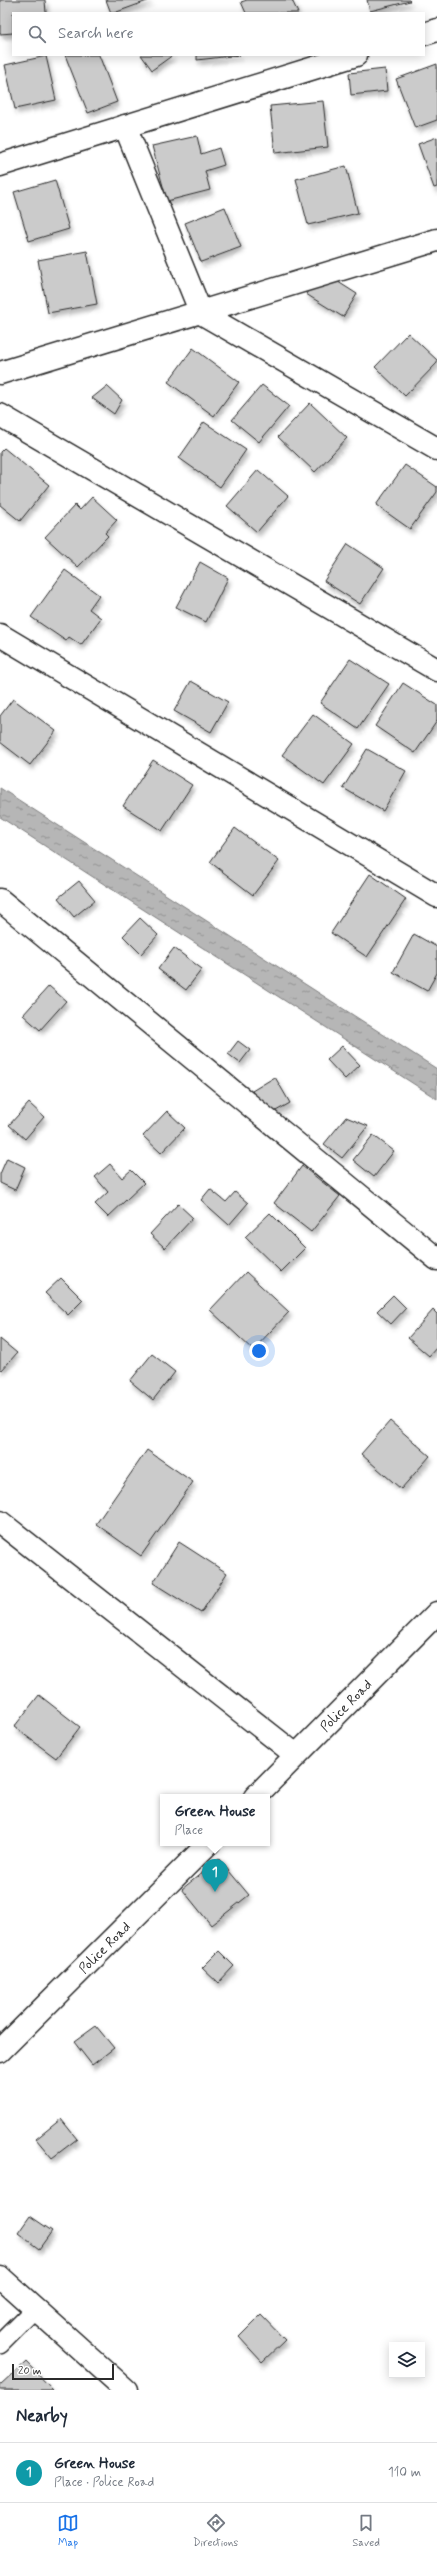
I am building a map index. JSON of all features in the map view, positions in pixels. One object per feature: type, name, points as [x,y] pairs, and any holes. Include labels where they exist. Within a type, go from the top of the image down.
[{"type":"street","points":[[425,34],[437,30]]},
{"type":"street","points":[[0,165],[353,56]]},
{"type":"street","points":[[125,126],[201,313],[437,449]]},
{"type":"street","points":[[0,374],[437,240]]},
{"type":"street","points":[[0,415],[437,670]]},
{"type":"street","points":[[0,635],[437,896]]},
{"type":"street","points":[[0,900],[437,1259]]},
{"type":"street","points":[[0,1522],[296,1755]]},
{"type":"street","name":"Police Road","points":[[258,1794],[437,1613]]},
{"type":"street","name":"Police Road","points":[[0,2051],[206,1846]]},
{"type":"street","points":[[0,2277],[126,2390]]},
{"type":"lane","points":[[0,2344],[36,2308]]},
{"type":"water","points":[[0,788],[437,1069],[437,1099],[0,817]]},
{"type":"building","points":[[0,0],[45,0],[46,12],[12,12],[12,33],[0,34]]},
{"type":"building","points":[[106,0],[150,0],[117,12],[111,12]]},
{"type":"building","points":[[247,0],[292,0],[298,12],[246,12],[241,2]]},
{"type":"building","points":[[367,0],[409,0],[410,1],[370,11]]},
{"type":"building","points":[[46,56],[56,100],[15,109],[5,65]]},
{"type":"building","points":[[65,56],[99,56],[117,102],[88,113]]},
{"type":"building","points":[[142,56],[172,56],[152,70]]},
{"type":"building","points":[[197,56],[231,56],[197,60]]},
{"type":"building","points":[[437,64],[437,120],[415,128],[396,79]]},
{"type":"building","points":[[385,69],[387,91],[351,95],[349,73]]},
{"type":"building","points":[[323,101],[328,147],[275,153],[270,106]]},
{"type":"building","points":[[197,136],[201,154],[219,148],[224,165],[205,171],[210,190],[167,201],[152,146]]},
{"type":"building","points":[[437,137],[437,187],[434,188],[418,144]]},
{"type":"building","points":[[346,166],[358,213],[308,225],[296,179]]},
{"type":"building","points":[[55,180],[69,229],[29,241],[14,192]]},
{"type":"building","points":[[225,207],[241,247],[201,262],[185,223]]},
{"type":"building","points":[[87,251],[97,304],[48,313],[38,260]]},
{"type":"building","points":[[321,271],[357,294],[343,317],[306,294]]},
{"type":"building","points":[[408,333],[437,360],[437,363],[405,396],[375,367]]},
{"type":"building","points":[[193,348],[239,382],[214,416],[168,382]]},
{"type":"building","points":[[262,385],[289,406],[259,442],[232,420]]},
{"type":"building","points":[[107,386],[122,400],[114,414],[92,398]]},
{"type":"building","points":[[310,403],[347,438],[315,472],[278,437]]},
{"type":"building","points":[[204,422],[246,450],[220,487],[179,458]]},
{"type":"building","points":[[4,448],[49,485],[20,521],[0,505],[0,452]]},
{"type":"building","points":[[405,465],[437,487],[437,492],[410,529],[376,505]]},
{"type":"building","points":[[258,470],[288,496],[257,532],[227,506]]},
{"type":"building","points":[[92,497],[117,520],[105,533],[108,536],[78,567],[45,537],[75,505],[80,510]]},
{"type":"building","points":[[348,544],[384,568],[360,604],[324,581]]},
{"type":"building","points":[[200,562],[228,578],[206,622],[176,607]]},
{"type":"building","points":[[65,570],[99,595],[89,609],[101,618],[81,645],[69,637],[66,641],[31,617]]},
{"type":"building","points":[[350,659],[389,684],[358,729],[320,703]]},
{"type":"building","points":[[191,681],[228,702],[211,732],[174,711]]},
{"type":"building","points":[[403,683],[437,705],[437,721],[415,753],[375,726]]},
{"type":"building","points":[[13,699],[56,731],[30,765],[0,742],[0,716]]},
{"type":"building","points":[[313,714],[354,744],[324,785],[282,755]]},
{"type":"building","points":[[367,749],[406,771],[383,811],[343,788]]},
{"type":"building","points":[[153,760],[192,785],[162,831],[123,806]]},
{"type":"building","points":[[235,828],[279,861],[253,895],[210,862]]},
{"type":"building","points":[[370,874],[406,899],[367,957],[331,933]]},
{"type":"building","points":[[79,881],[95,900],[74,917],[58,898]]},
{"type":"building","points":[[140,918],[158,935],[141,954],[123,936]]},
{"type":"building","points":[[414,934],[437,947],[437,973],[427,991],[393,972]]},
{"type":"building","points":[[174,948],[202,969],[186,990],[158,969]]},
{"type":"building","points":[[49,986],[66,1001],[40,1030],[23,1015]]},
{"type":"building","points":[[238,1041],[250,1050],[240,1063],[228,1054]]},
{"type":"building","points":[[342,1046],[360,1065],[345,1079],[327,1060]]},
{"type":"building","points":[[275,1077],[290,1103],[267,1116],[252,1091]]},
{"type":"building","points":[[29,1103],[44,1117],[25,1139],[9,1125]]},
{"type":"building","points":[[167,1111],[185,1128],[161,1153],[143,1136]]},
{"type":"building","points":[[346,1117],[368,1126],[342,1158],[324,1144]]},
{"type":"building","points":[[373,1135],[394,1151],[374,1177],[353,1160]]},
{"type":"building","points":[[7,1158],[25,1167],[15,1190],[0,1183],[0,1174]]},
{"type":"building","points":[[110,1164],[122,1178],[131,1170],[144,1183],[108,1217],[95,1204],[108,1192],[95,1177]]},
{"type":"building","points":[[302,1166],[340,1196],[311,1232],[274,1203]]},
{"type":"building","points":[[210,1189],[226,1202],[235,1192],[248,1203],[229,1225],[201,1200]]},
{"type":"building","points":[[178,1204],[193,1218],[165,1248],[150,1234]]},
{"type":"building","points":[[270,1213],[305,1248],[281,1272],[245,1237]]},
{"type":"building","points":[[246,1272],[289,1312],[253,1350],[210,1310]]},
{"type":"building","points":[[61,1278],[83,1300],[68,1315],[45,1293]]},
{"type":"building","points":[[393,1295],[406,1308],[391,1324],[377,1311]]},
{"type":"building","points":[[433,1310],[437,1314],[437,1347],[429,1356],[408,1338]]},
{"type":"building","points":[[0,1339],[17,1353],[2,1370],[0,1368]]},
{"type":"building","points":[[152,1354],[175,1372],[153,1400],[130,1381]]},
{"type":"building","points":[[390,1421],[430,1456],[401,1489],[361,1454]]},
{"type":"building","points":[[147,1450],[193,1482],[141,1556],[96,1524]]},
{"type":"building","points":[[179,1542],[227,1573],[201,1613],[153,1583]]},
{"type":"building","points":[[39,1695],[80,1727],[56,1758],[14,1727]]},
{"type":"building","points":[[219,1859],[249,1895],[211,1925],[182,1889]]},
{"type":"building","points":[[219,1951],[234,1966],[218,1983],[202,1968]]},
{"type":"building","points":[[96,2026],[114,2048],[92,2065],[74,2042]]},
{"type":"building","points":[[61,2119],[77,2139],[52,2158],[36,2139]]},
{"type":"building","points":[[30,2216],[52,2231],[39,2249],[18,2233]]},
{"type":"building","points":[[261,2315],[285,2340],[262,2362],[239,2337]]},
{"type":"building","points":[[26,2362],[53,2390],[0,2390],[0,2386]]},
{"type":"place","name":"Green House","points":[[215,1892]]}]
